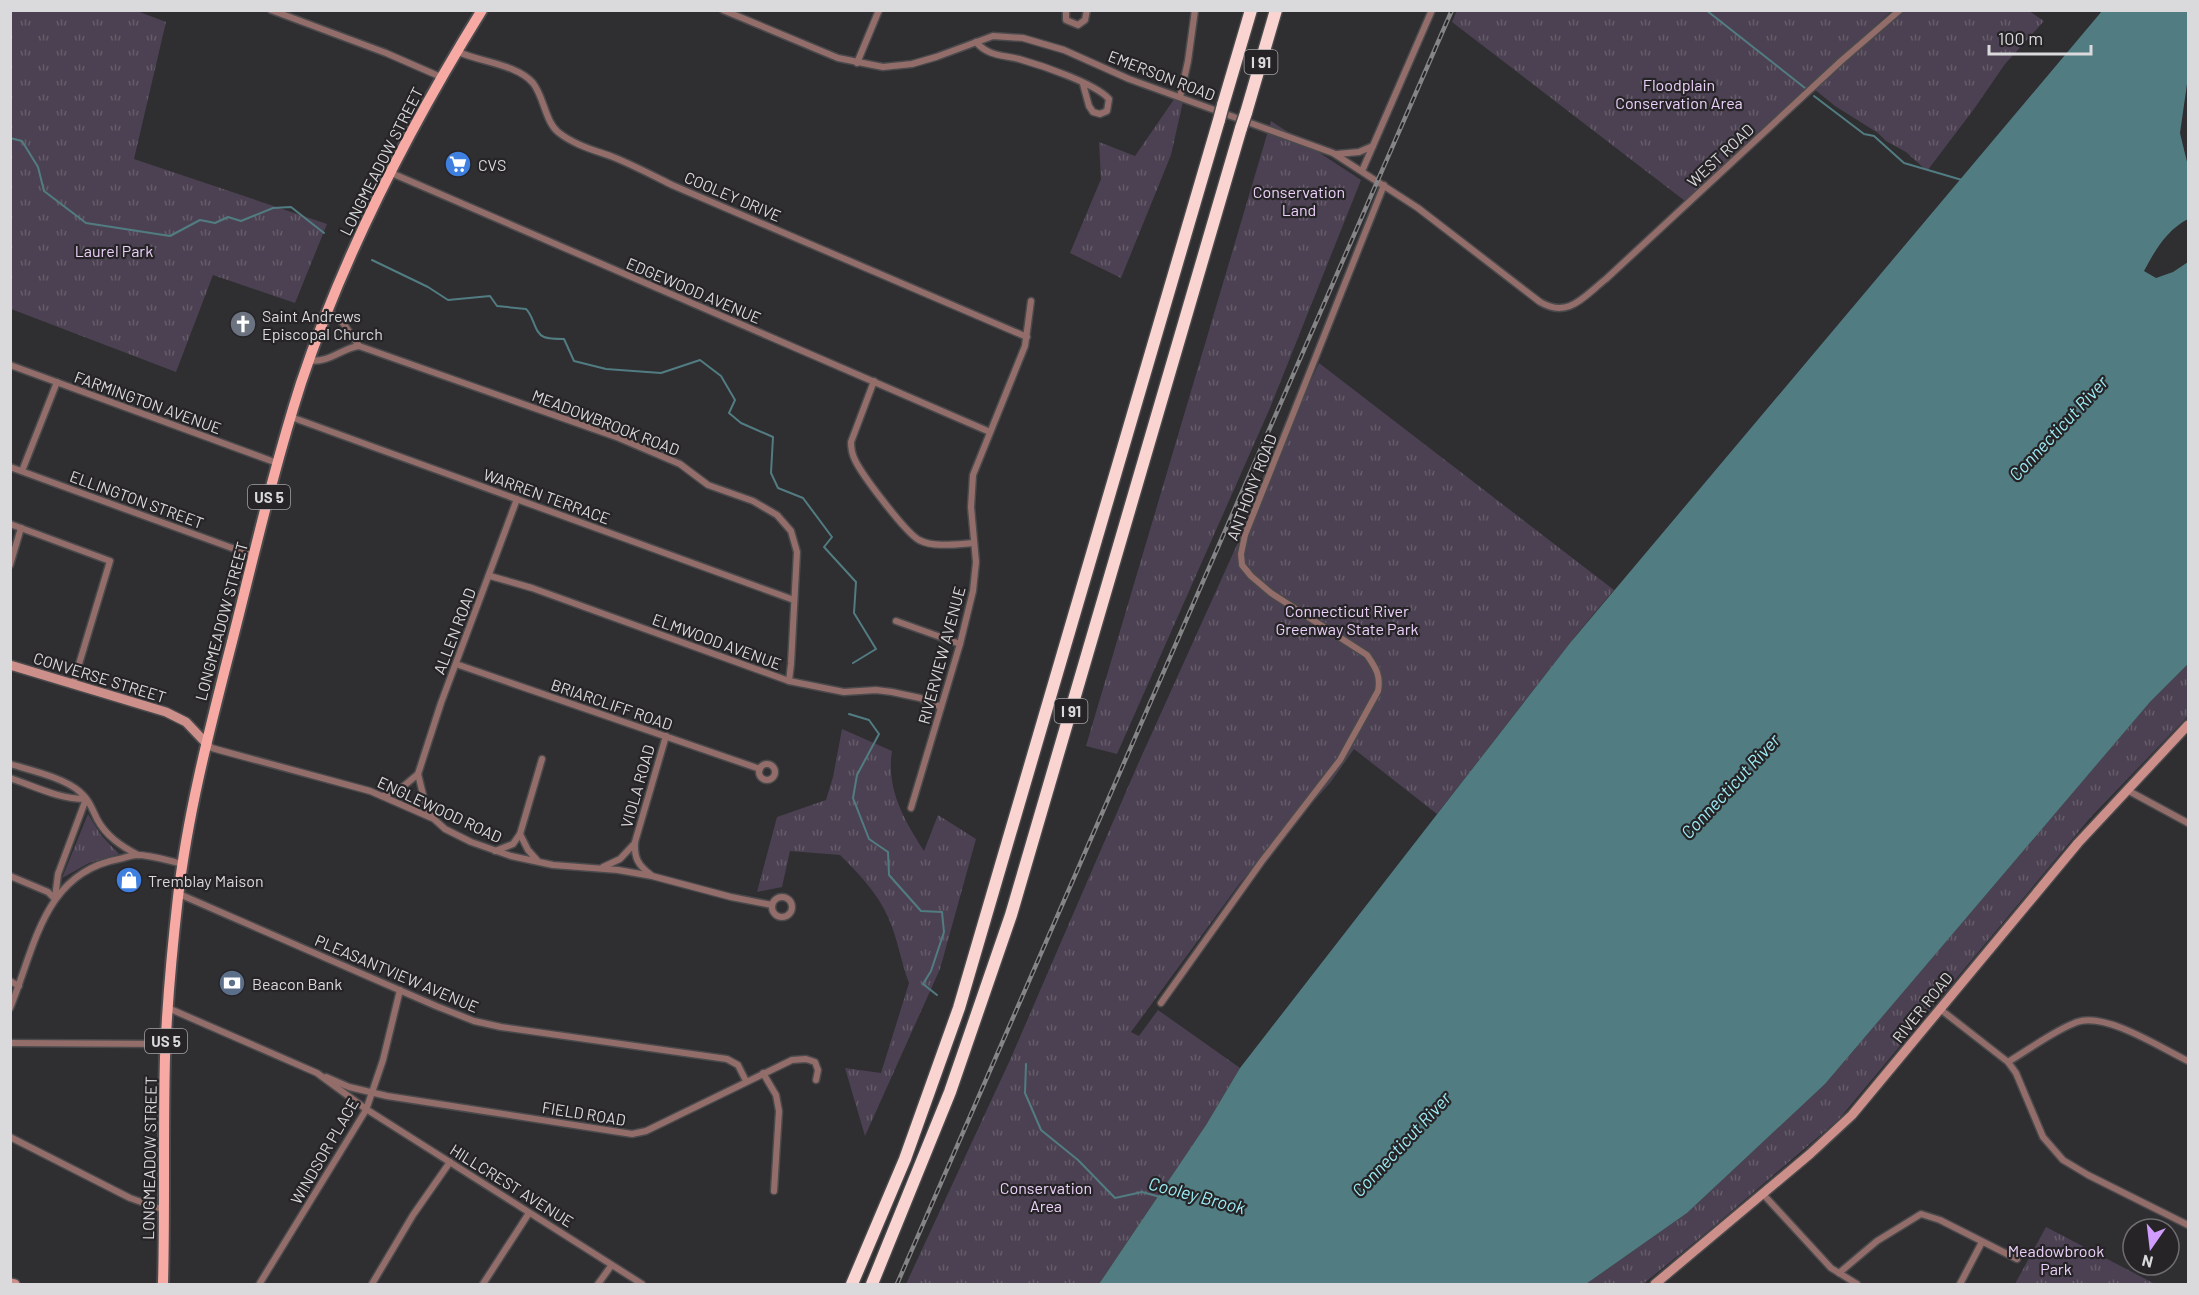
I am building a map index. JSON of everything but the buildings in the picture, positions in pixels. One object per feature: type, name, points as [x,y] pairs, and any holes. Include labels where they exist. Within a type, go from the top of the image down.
[{"type":"highway","name":"I 91","points":[[852,1284],[918,1125],[967,982],[1251,10]]},
{"type":"highway","name":"I 91","points":[[872,1284],[950,1092],[1011,915],[1276,10]]},
{"type":"main road","name":"LONGMEADOW STREET","points":[[163,1284],[168,1008],[183,864],[206,742],[277,463],[309,360],[350,257],[389,172],[441,77],[482,10]]},
{"type":"street","points":[[271,10],[386,53],[441,77]]},
{"type":"street","name":"EMERSON ROAD","points":[[723,10],[738,13],[813,48],[857,63],[883,67],[912,64],[1000,36],[1039,41],[1129,79],[1333,153],[1418,208],[1537,301],[1554,309]]},
{"type":"street","points":[[857,63],[879,10]]},
{"type":"street","points":[[1066,10],[1066,20],[1078,25],[1085,20],[1087,10]]},
{"type":"street","points":[[1180,97],[1195,10]]},
{"type":"street","points":[[1362,171],[1432,10]]},
{"type":"street","name":"WEST ROAD","points":[[1554,309],[1571,306],[1606,279],[1825,76],[1900,10]]},
{"type":"street","points":[[976,42],[990,54],[1040,65],[1083,84],[1109,99],[1107,111],[1100,114],[1093,112],[1083,84]]},
{"type":"street","name":"COOLEY DRIVE","points":[[456,51],[480,61],[513,69],[526,76],[540,94],[555,128],[581,145],[1027,338]]},
{"type":"street","points":[[1333,153],[1356,153],[1374,145]]},
{"type":"street","name":"EDGEWOOD AVENUE","points":[[389,172],[604,267],[990,432]]},
{"type":"street","name":"ANTHONY ROAD","points":[[1161,1003],[1262,861],[1340,760],[1378,691],[1380,682],[1377,669],[1367,655],[1271,592],[1251,576],[1242,565],[1241,554],[1256,508],[1384,185]]},
{"type":"street","name":"RIVERVIEW AVENUE","points":[[911,808],[960,644],[975,578],[971,485],[977,462],[1027,338],[1031,301]]},
{"type":"street","points":[[309,360],[314,362],[359,346],[343,323],[328,311]]},
{"type":"street","name":"MEADOWBROOK ROAD","points":[[359,346],[634,443],[680,464],[714,488],[765,507],[782,520],[795,541],[797,557],[789,681]]},
{"type":"street","name":"FARMINGTON AVENUE","points":[[10,365],[277,463]]},
{"type":"street","points":[[874,381],[851,442],[856,462],[898,519],[916,538],[932,543],[974,543]]},
{"type":"street","points":[[22,471],[57,382]]},
{"type":"street","name":"WARREN TERRACE","points":[[291,417],[794,600]]},
{"type":"street","name":"ELLINGTON STREET","points":[[10,466],[254,556]]},
{"type":"street","name":"ALLEN ROAD","points":[[418,774],[517,499]]},
{"type":"street","points":[[10,524],[110,561],[73,684]]},
{"type":"street","points":[[10,565],[21,528]]},
{"type":"street","name":"ELMWOOD AVENUE","points":[[490,576],[532,588],[789,681],[832,690],[876,690],[903,694],[941,707]]},
{"type":"street","points":[[896,621],[960,644]]},
{"type":"street","name":"BRIARCLIFF ROAD","points":[[456,664],[760,769]]},
{"type":"street","name":"CONVERSE STREET","points":[[10,665],[171,714],[190,726],[206,742]]},
{"type":"street","name":"RIVER ROAD","points":[[1662,1282],[1762,1193],[1821,1145],[1852,1115],[2078,843],[2188,725]]},
{"type":"street","name":"VIOLA ROAD","points":[[652,876],[636,860],[635,842],[666,736]]},
{"type":"street","name":"ENGLEWOOD ROAD","points":[[206,742],[212,748],[382,796],[434,819],[454,834],[495,851],[541,863],[652,876],[731,897],[772,905]]},
{"type":"street","points":[[495,851],[510,846],[520,834],[542,759]]},
{"type":"street","points":[[10,764],[77,789],[90,802],[97,820],[107,834],[122,846],[138,855],[183,864]]},
{"type":"street","points":[[382,796],[399,790],[418,774],[427,811],[434,819]]},
{"type":"street","points":[[10,778],[57,796],[86,799]]},
{"type":"street","points":[[2127,790],[2188,823]]},
{"type":"street","points":[[55,899],[58,874],[86,799]]},
{"type":"street","points":[[520,834],[528,850],[541,863]]},
{"type":"street","name":"VIOLA ROAD","points":[[596,869],[620,859],[635,842]]},
{"type":"street","points":[[10,1008],[38,929],[55,899],[72,881],[95,866],[138,855]]},
{"type":"street","points":[[10,876],[48,892],[55,899]]},
{"type":"street","name":"PLEASANTVIEW AVENUE","points":[[179,894],[442,1009],[485,1024],[727,1059],[738,1065],[746,1081]]},
{"type":"street","points":[[10,981],[19,986]]},
{"type":"street","name":"WINDSOR PLACE","points":[[260,1283],[366,1109],[384,1060],[400,990]]},
{"type":"street","name":"FIELD ROAD","points":[[168,1008],[349,1087],[387,1096],[637,1134],[792,1060],[810,1059],[817,1065],[816,1080]]},
{"type":"street","points":[[1940,1009],[2008,1062],[2016,1073],[2038,1128],[2049,1146],[2063,1160],[2080,1171],[2188,1225]]},
{"type":"street","points":[[2008,1062],[2067,1027],[2090,1019],[2110,1022],[2188,1061]]},
{"type":"street","points":[[10,1043],[166,1044]]},
{"type":"street","name":"FIELD ROAD","points":[[317,1073],[366,1109]]},
{"type":"street","points":[[763,1073],[776,1095],[779,1112],[774,1191]]},
{"type":"street","name":"HILLCREST AVENUE","points":[[366,1109],[642,1284]]},
{"type":"street","points":[[10,1137],[130,1198],[164,1210]]},
{"type":"street","points":[[372,1284],[401,1235],[450,1162]]},
{"type":"street","points":[[1762,1193],[1822,1258],[1839,1273],[1857,1284]]},
{"type":"street","points":[[483,1284],[529,1213]]},
{"type":"street","points":[[1839,1273],[1877,1241],[1919,1214],[1940,1220],[2017,1259]]},
{"type":"street","points":[[1960,1284],[1982,1242]]},
{"type":"street","points":[[598,1284],[611,1266]]},
{"type":"green space","name":"Floodplain Conservation Area","points":[[1457,10],[1891,11],[1685,201],[1452,22]]},
{"type":"green space","name":"Laurel Park","points":[[10,11],[137,11],[166,22],[134,159],[327,224],[295,303],[213,275],[176,372],[11,309]]},
{"type":"green space","points":[[1899,11],[2029,11],[2044,21],[2005,64],[1927,171],[1906,152],[1886,141],[1878,133],[1835,106],[1814,89]]},
{"type":"green space","points":[[1188,79],[1171,155],[1121,278],[1070,253],[1101,179],[1099,142],[1135,156]]},
{"type":"green space","name":"Conservation Land","points":[[1271,121],[1361,180],[1270,408],[1117,754],[1086,746]]},
{"type":"green space","name":"Connecticut River Greenway State Park","points":[[1319,363],[1614,590],[1437,814],[1354,749],[1330,783],[1240,883],[1131,1032],[1139,1036],[1158,1010],[1240,1068],[1206,1125],[1099,1284],[906,1284],[1010,1060],[1138,764]]},
{"type":"green space","points":[[2188,664],[2188,716],[2090,818],[1839,1119],[1643,1284],[1586,1284],[1687,1213],[1825,1084],[2150,702]]},
{"type":"green space","points":[[842,729],[892,751],[892,778],[898,804],[924,851],[938,815],[976,839],[940,969],[865,1136],[845,1068],[881,1073],[909,983],[888,917],[873,891],[840,855],[790,851],[782,887],[757,892],[777,817],[826,800]]},
{"type":"green space","points":[[88,814],[101,835],[119,854],[89,863],[62,878]]},
{"type":"green space","name":"Meadowbrook Park","points":[[2046,1227],[2121,1266],[2121,1277],[2142,1277],[2155,1284],[2015,1284]]},
{"type":"water","name":"Connecticut River","points":[[2102,11],[2188,11],[2188,77],[2180,133],[2188,166],[2188,219],[2174,229],[2157,248],[2144,271],[2156,278],[2173,272],[2188,262],[2188,664],[2150,702],[1825,1084],[1687,1213],[1586,1284],[1099,1284],[1206,1125],[1240,1068],[1570,643]]},
{"type":"waterway","points":[[1706,10],[1805,88]]},
{"type":"waterway","points":[[1814,96],[1864,134],[1874,136],[1904,163],[1962,180]]},
{"type":"waterway","name":"Cooley Brook","points":[[10,138],[22,141],[38,167],[44,191],[86,223],[170,236],[200,220],[215,223],[228,217],[241,221],[273,208],[291,207],[324,233]]},
{"type":"waterway","name":"Cooley Brook","points":[[372,260],[428,287],[448,300],[490,296],[497,306],[526,309],[541,335],[564,339],[574,361],[606,369],[661,373],[700,360],[721,376],[735,400],[729,413],[741,423],[773,437],[771,473],[778,488],[803,498],[832,537],[824,547],[856,582],[854,613],[876,649],[853,663]]},
{"type":"waterway","name":"Cooley Brook","points":[[849,714],[869,720],[879,734],[857,775],[853,798],[869,839],[888,852],[889,875],[921,911],[942,912],[944,932],[931,971],[923,984],[937,995]]},
{"type":"waterway","name":"Cooley Brook","points":[[1026,1064],[1025,1093],[1041,1130],[1078,1160],[1115,1198],[1142,1192],[1160,1197]]},
{"type":"railway","points":[[897,1284],[1452,10]]},
{"type":"place","name":"CVS","points":[[458,164]]},
{"type":"place","name":"Saint Andrews Episcopal Church","points":[[243,324]]},
{"type":"place","name":"Tremblay Maison","points":[[129,880]]},
{"type":"place","name":"Beacon Bank","points":[[232,983]]},
{"type":"park label","name":"Conservation Area","points":[[1046,1196]]}]
